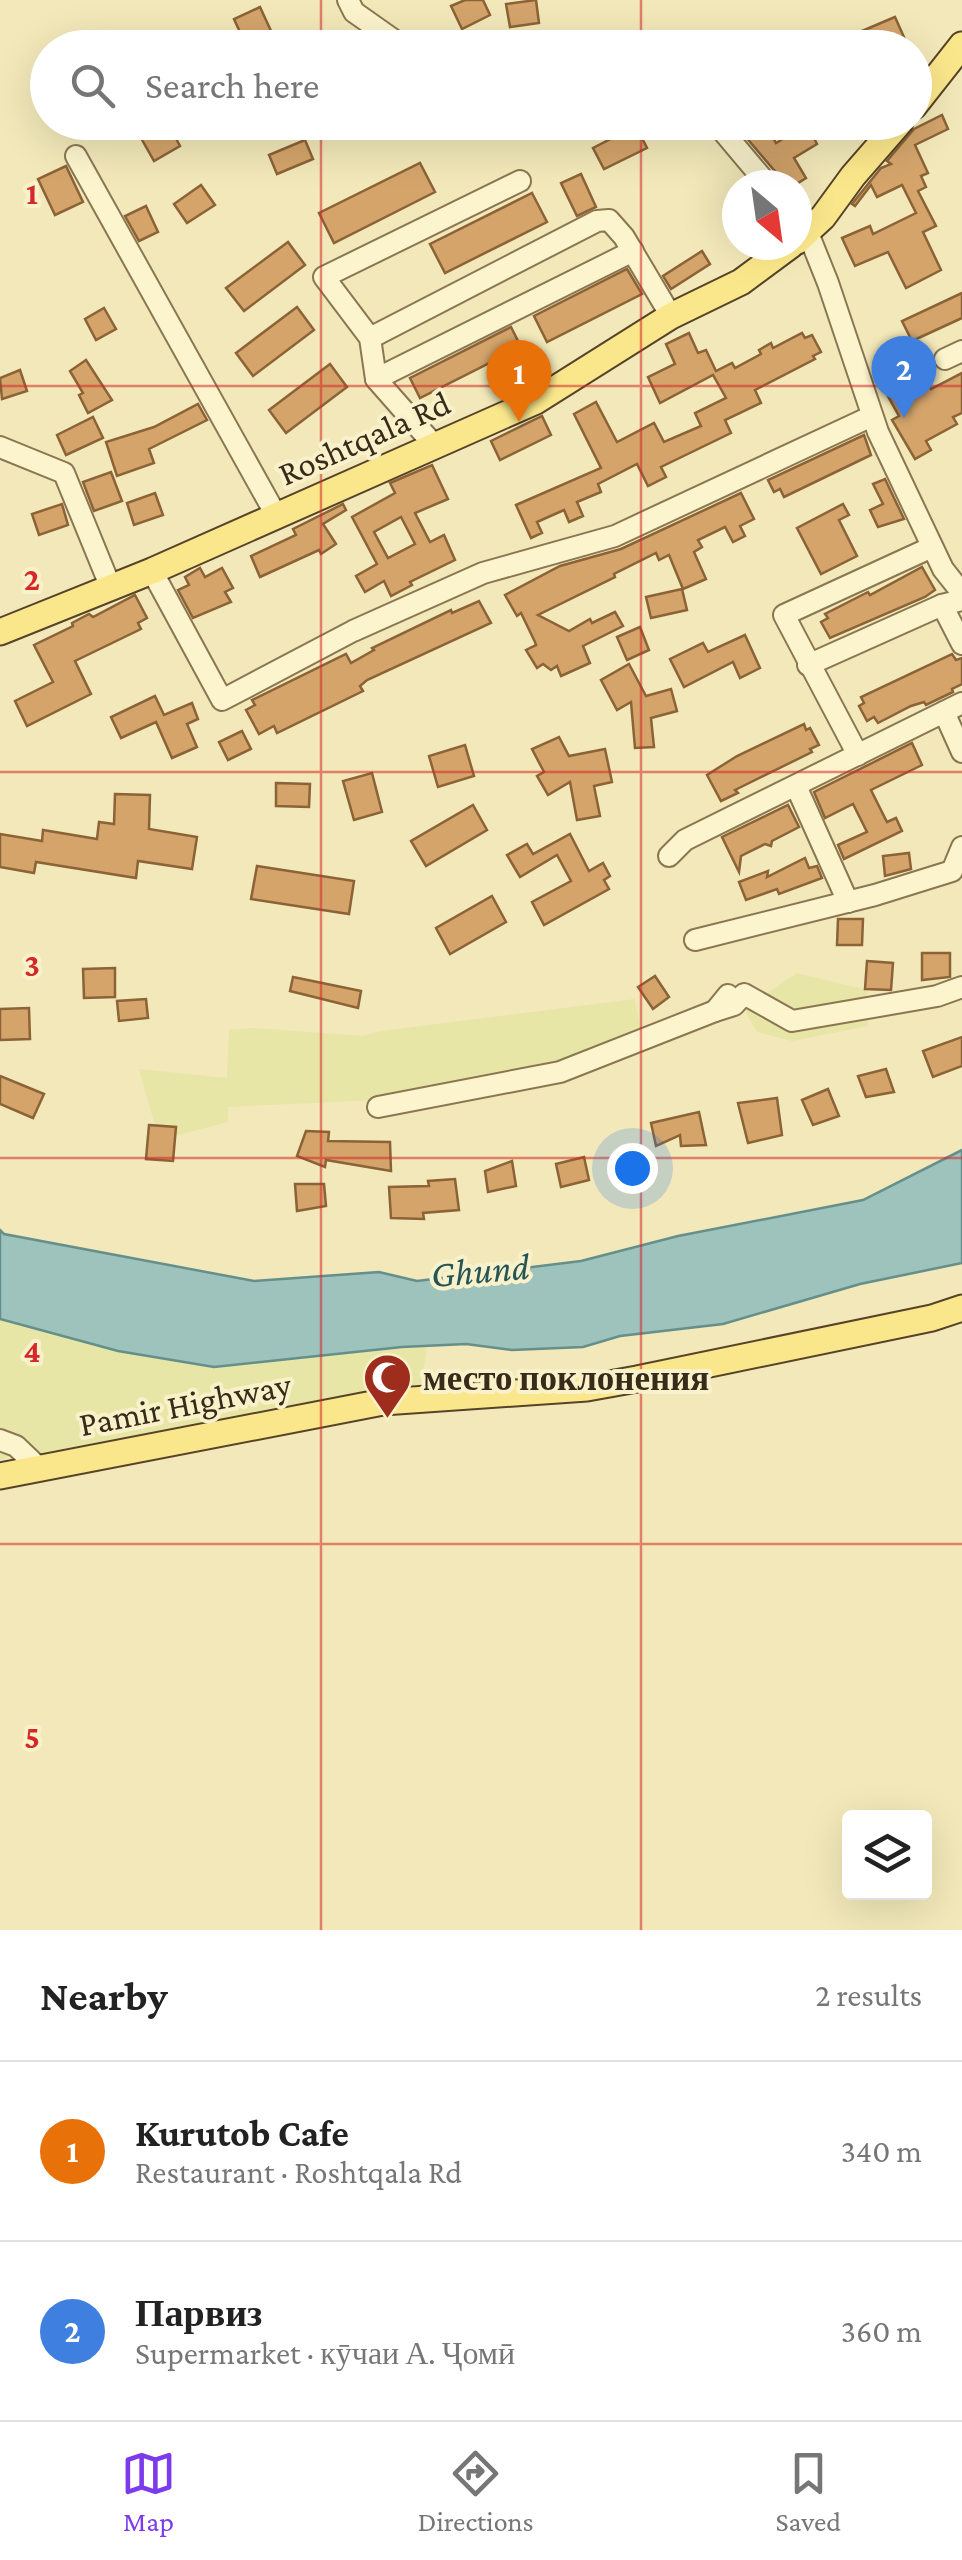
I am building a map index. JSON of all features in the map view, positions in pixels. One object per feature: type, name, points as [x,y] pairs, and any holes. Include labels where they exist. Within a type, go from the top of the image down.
[{"type":"main road","points":[[932,83],[962,45]]},
{"type":"main road","name":"Roshtqala Rd","points":[[812,219],[884,140]]},
{"type":"main road","name":"Roshtqala Rd","points":[[0,632],[152,571],[536,401],[671,316],[741,282],[768,260]]},
{"type":"main road","name":"Pamir Highway","points":[[0,1476],[382,1402],[620,1382],[791,1349],[962,1308]]},
{"type":"street","points":[[348,0],[354,12],[380,30]]},
{"type":"street","points":[[730,140],[755,170]]},
{"type":"street","points":[[76,156],[276,515]]},
{"type":"street","points":[[434,445],[376,380],[370,338],[324,277],[520,180]]},
{"type":"street","points":[[370,338],[597,221],[609,220],[671,316]]},
{"type":"street","points":[[376,380],[633,252]]},
{"type":"street","points":[[808,260],[872,416],[943,569],[955,599],[962,644]]},
{"type":"street","points":[[152,571],[222,700],[353,631],[483,572],[614,536],[872,416]]},
{"type":"street","points":[[0,447],[64,473],[112,588]]},
{"type":"street","points":[[858,755],[784,616],[932,547]]},
{"type":"street","points":[[808,665],[955,599]]},
{"type":"street","points":[[669,856],[685,840],[953,708],[962,752]]},
{"type":"street","points":[[796,786],[848,902]]},
{"type":"street","points":[[696,940],[952,871],[962,847]]},
{"type":"street","points":[[378,1108],[560,1072],[722,1003],[734,1005],[744,994],[792,1021],[937,996],[962,987]]},
{"type":"street","points":[[0,1440],[16,1446],[38,1468]]},
{"type":"shaded area","points":[[797,973],[867,990],[868,1026],[792,1041],[757,1032],[744,1009]]},
{"type":"shaded area","points":[[635,999],[642,1038],[560,1063],[378,1100],[228,1107],[228,1122],[159,1140],[139,1069],[227,1078],[229,1030],[253,1028],[363,1036]]},
{"type":"shaded area","points":[[0,1319],[103,1347],[214,1367],[427,1346],[421,1387],[293,1406],[64,1456],[26,1451],[0,1460]]},
{"type":"water","points":[[962,1150],[962,1263],[860,1284],[723,1324],[620,1336],[583,1347],[402,1347],[214,1367],[118,1351],[0,1319],[0,1230],[4,1234],[254,1281],[379,1272],[417,1281],[581,1261],[678,1236],[863,1200]]},
{"type":"building","points":[[465,0],[483,0],[490,15],[462,29],[451,6]]},
{"type":"building","points":[[536,0],[539,23],[510,27],[506,4]]},
{"type":"building","points":[[260,7],[271,30],[239,30],[234,19]]},
{"type":"building","points":[[895,17],[901,30],[864,30]]},
{"type":"building","points":[[942,115],[948,129],[932,137],[932,120]]},
{"type":"building","points":[[142,140],[177,140],[180,146],[154,161]]},
{"type":"building","points":[[305,140],[313,159],[277,174],[269,155]]},
{"type":"building","points":[[609,140],[643,140],[647,148],[604,169],[593,148]]},
{"type":"building","points":[[748,140],[815,140],[817,144],[794,158],[801,170],[774,170]]},
{"type":"building","points":[[905,140],[925,140],[915,145],[928,173],[921,176],[926,187],[918,191],[936,226],[923,232],[941,270],[906,288],[888,252],[855,266],[842,238],[870,226],[873,234],[916,213],[902,185],[877,197],[871,185],[855,206],[852,204],[881,168],[891,164],[887,161]]},
{"type":"building","points":[[420,163],[435,192],[334,243],[319,213]]},
{"type":"building","points":[[66,166],[83,202],[55,215],[38,179]]},
{"type":"building","points":[[581,174],[596,207],[577,216],[561,183]]},
{"type":"building","points":[[201,185],[215,205],[187,223],[174,204]]},
{"type":"building","points":[[532,193],[547,222],[445,273],[430,244]]},
{"type":"building","points":[[146,206],[158,232],[139,241],[125,216]]},
{"type":"building","points":[[288,242],[305,265],[244,311],[226,288]]},
{"type":"building","points":[[702,251],[710,264],[671,289],[663,276]]},
{"type":"building","points":[[627,269],[642,294],[547,342],[534,316]]},
{"type":"building","points":[[962,293],[962,318],[912,341],[902,321]]},
{"type":"building","points":[[297,307],[314,330],[253,376],[236,353]]},
{"type":"building","points":[[104,308],[116,329],[96,340],[85,319]]},
{"type":"building","points":[[511,327],[521,347],[420,398],[410,378]]},
{"type":"building","points":[[689,333],[698,353],[706,350],[716,371],[732,363],[735,368],[761,354],[759,350],[771,343],[773,348],[802,333],[805,338],[812,335],[821,352],[813,356],[815,359],[755,390],[761,403],[725,420],[731,433],[661,467],[666,477],[648,486],[637,464],[598,484],[601,492],[577,502],[583,516],[569,522],[564,510],[537,522],[542,533],[531,538],[516,505],[601,468],[574,414],[596,402],[617,442],[654,423],[664,442],[701,426],[695,413],[726,398],[713,375],[660,403],[648,377],[675,364],[666,344]]},
{"type":"building","points":[[904,338],[931,389],[962,373],[962,413],[953,417],[957,424],[926,441],[931,450],[915,459],[892,420],[899,416],[881,384],[894,376],[880,350]]},
{"type":"building","points":[[86,360],[112,400],[88,413],[79,395],[83,393],[70,371]]},
{"type":"building","points":[[330,364],[347,387],[286,433],[269,410]]},
{"type":"building","points":[[20,370],[27,391],[2,399],[0,378]]},
{"type":"building","points":[[198,404],[207,420],[149,449],[154,463],[117,476],[106,442],[154,427]]},
{"type":"building","points":[[542,416],[551,435],[500,460],[491,441]]},
{"type":"building","points":[[93,417],[103,438],[66,455],[57,435]]},
{"type":"building","points":[[864,435],[871,455],[784,497],[780,489],[774,492],[768,480]]},
{"type":"building","points":[[432,465],[448,499],[415,513],[430,542],[444,535],[455,560],[391,596],[384,581],[365,592],[356,576],[377,564],[352,517],[395,493],[390,483]],"holes":[[[401,517],[415,544],[388,558],[374,532]]]},
{"type":"building","points":[[111,472],[122,501],[94,511],[83,482]]},
{"type":"building","points":[[885,479],[904,519],[878,527],[870,510],[883,504],[873,484]]},
{"type":"building","points":[[155,493],[163,515],[134,525],[127,503]]},
{"type":"building","points":[[741,493],[754,519],[740,526],[745,536],[733,542],[725,527],[698,540],[702,547],[694,552],[706,579],[683,589],[669,555],[659,560],[656,553],[614,574],[615,577],[538,615],[569,631],[590,619],[592,623],[615,612],[623,626],[583,646],[590,663],[561,676],[557,666],[551,670],[543,664],[537,668],[526,650],[535,642],[521,613],[517,616],[505,595],[560,566],[621,549]]},
{"type":"building","points":[[62,504],[68,525],[39,535],[32,514]]},
{"type":"building","points":[[343,504],[346,510],[323,524],[336,544],[321,554],[319,550],[260,577],[251,556],[296,535],[293,529]]},
{"type":"building","points":[[843,504],[849,515],[839,520],[857,556],[821,574],[797,528]]},
{"type":"building","points":[[922,567],[935,590],[830,638],[821,622],[828,618],[825,614]]},
{"type":"building","points":[[200,568],[205,577],[222,568],[233,588],[225,592],[231,602],[193,618],[178,590],[189,585],[185,577]]},
{"type":"building","points":[[682,589],[687,610],[651,618],[646,597]]},
{"type":"building","points":[[135,595],[147,618],[138,623],[141,629],[75,661],[91,694],[27,726],[15,701],[53,682],[34,645],[89,614],[93,617]]},
{"type":"building","points":[[479,601],[491,623],[367,680],[360,686],[363,691],[277,733],[274,726],[259,734],[246,710],[255,705],[252,700],[346,654],[351,663],[372,648],[451,610],[452,613]]},
{"type":"building","points":[[640,627],[649,650],[627,660],[617,637]]},
{"type":"building","points":[[745,635],[760,668],[740,678],[733,662],[684,687],[670,659],[703,643],[708,652]]},
{"type":"building","points":[[952,654],[956,660],[962,658],[962,684],[953,692],[926,705],[924,702],[911,706],[878,723],[874,717],[867,721],[859,706],[864,703],[861,697]]},
{"type":"building","points":[[629,664],[646,696],[671,689],[677,711],[651,718],[654,747],[635,748],[631,702],[617,710],[601,680]]},
{"type":"building","points":[[155,696],[164,715],[192,703],[198,719],[187,724],[197,747],[172,758],[156,722],[121,738],[111,717]]},
{"type":"building","points":[[804,724],[819,745],[810,749],[812,752],[735,790],[738,793],[721,801],[707,775]]},
{"type":"building","points":[[242,731],[251,749],[228,760],[219,742]]},
{"type":"building","points":[[559,737],[569,756],[605,749],[612,782],[594,786],[600,816],[577,820],[570,782],[548,795],[537,776],[544,772],[532,749]]},
{"type":"building","points":[[912,743],[922,765],[871,790],[887,822],[896,818],[902,831],[844,859],[838,845],[867,832],[853,804],[825,818],[814,792]]},
{"type":"building","points":[[465,745],[474,776],[438,787],[429,756]]},
{"type":"building","points":[[372,773],[382,812],[354,820],[343,781]]},
{"type":"building","points":[[276,783],[310,784],[309,807],[276,806]]},
{"type":"building","points":[[115,794],[150,795],[149,829],[197,837],[192,869],[138,861],[136,878],[36,862],[34,873],[0,867],[0,834],[42,841],[43,830],[97,839],[99,822],[114,824]]},
{"type":"building","points":[[473,805],[487,830],[426,866],[411,841]]},
{"type":"building","points":[[788,805],[799,827],[772,841],[771,846],[765,844],[741,856],[739,872],[722,837]]},
{"type":"building","points":[[570,834],[589,871],[603,863],[610,876],[604,880],[609,889],[544,925],[532,902],[571,881],[557,855],[520,877],[507,855],[527,844],[533,854]]},
{"type":"building","points":[[909,853],[911,869],[885,876],[883,856]]},
{"type":"building","points":[[805,858],[809,868],[817,866],[822,878],[779,894],[777,889],[746,900],[739,882],[768,871],[767,877]]},
{"type":"building","points":[[257,866],[354,881],[349,914],[251,899]]},
{"type":"building","points":[[492,896],[506,922],[450,954],[436,928]]},
{"type":"building","points":[[838,919],[863,919],[862,945],[837,945]]},
{"type":"building","points":[[922,953],[950,953],[950,977],[922,980]]},
{"type":"building","points":[[867,961],[893,963],[891,990],[865,989]]},
{"type":"building","points":[[115,968],[115,997],[84,998],[83,969]]},
{"type":"building","points":[[655,976],[669,997],[653,1009],[638,987]]},
{"type":"building","points":[[293,977],[361,991],[358,1008],[290,991]]},
{"type":"building","points":[[146,999],[148,1018],[119,1021],[117,1001]]},
{"type":"building","points":[[29,1008],[30,1039],[0,1040],[0,1009]]},
{"type":"building","points":[[962,1037],[962,1066],[933,1077],[923,1051]]},
{"type":"building","points":[[886,1069],[894,1092],[866,1097],[858,1076]]},
{"type":"building","points":[[0,1076],[44,1094],[33,1118],[0,1104]]},
{"type":"building","points":[[828,1089],[839,1116],[813,1125],[802,1100]]},
{"type":"building","points":[[777,1098],[782,1135],[748,1143],[738,1103]]},
{"type":"building","points":[[699,1112],[706,1145],[681,1146],[680,1135],[656,1146],[651,1123]]},
{"type":"building","points":[[149,1125],[176,1127],[173,1161],[146,1159]]},
{"type":"building","points":[[306,1131],[329,1132],[328,1141],[390,1142],[391,1171],[326,1160],[325,1167],[297,1156]]},
{"type":"building","points":[[584,1157],[589,1180],[561,1187],[556,1164]]},
{"type":"building","points":[[512,1161],[516,1186],[488,1192],[485,1171]]},
{"type":"building","points":[[455,1179],[459,1210],[423,1213],[424,1219],[391,1218],[389,1187],[429,1186],[428,1181]]},
{"type":"building","points":[[295,1184],[324,1184],[326,1206],[297,1211]]},
{"type":"place","name":"Парвиз","points":[[904,418]]},
{"type":"place","name":"Kurutob Cafe","points":[[519,422]]},
{"type":"place","name":"место поклонения","points":[[388,1420]]},
{"type":"water label","name":"Ghund","points":[[480,1270]]}]
